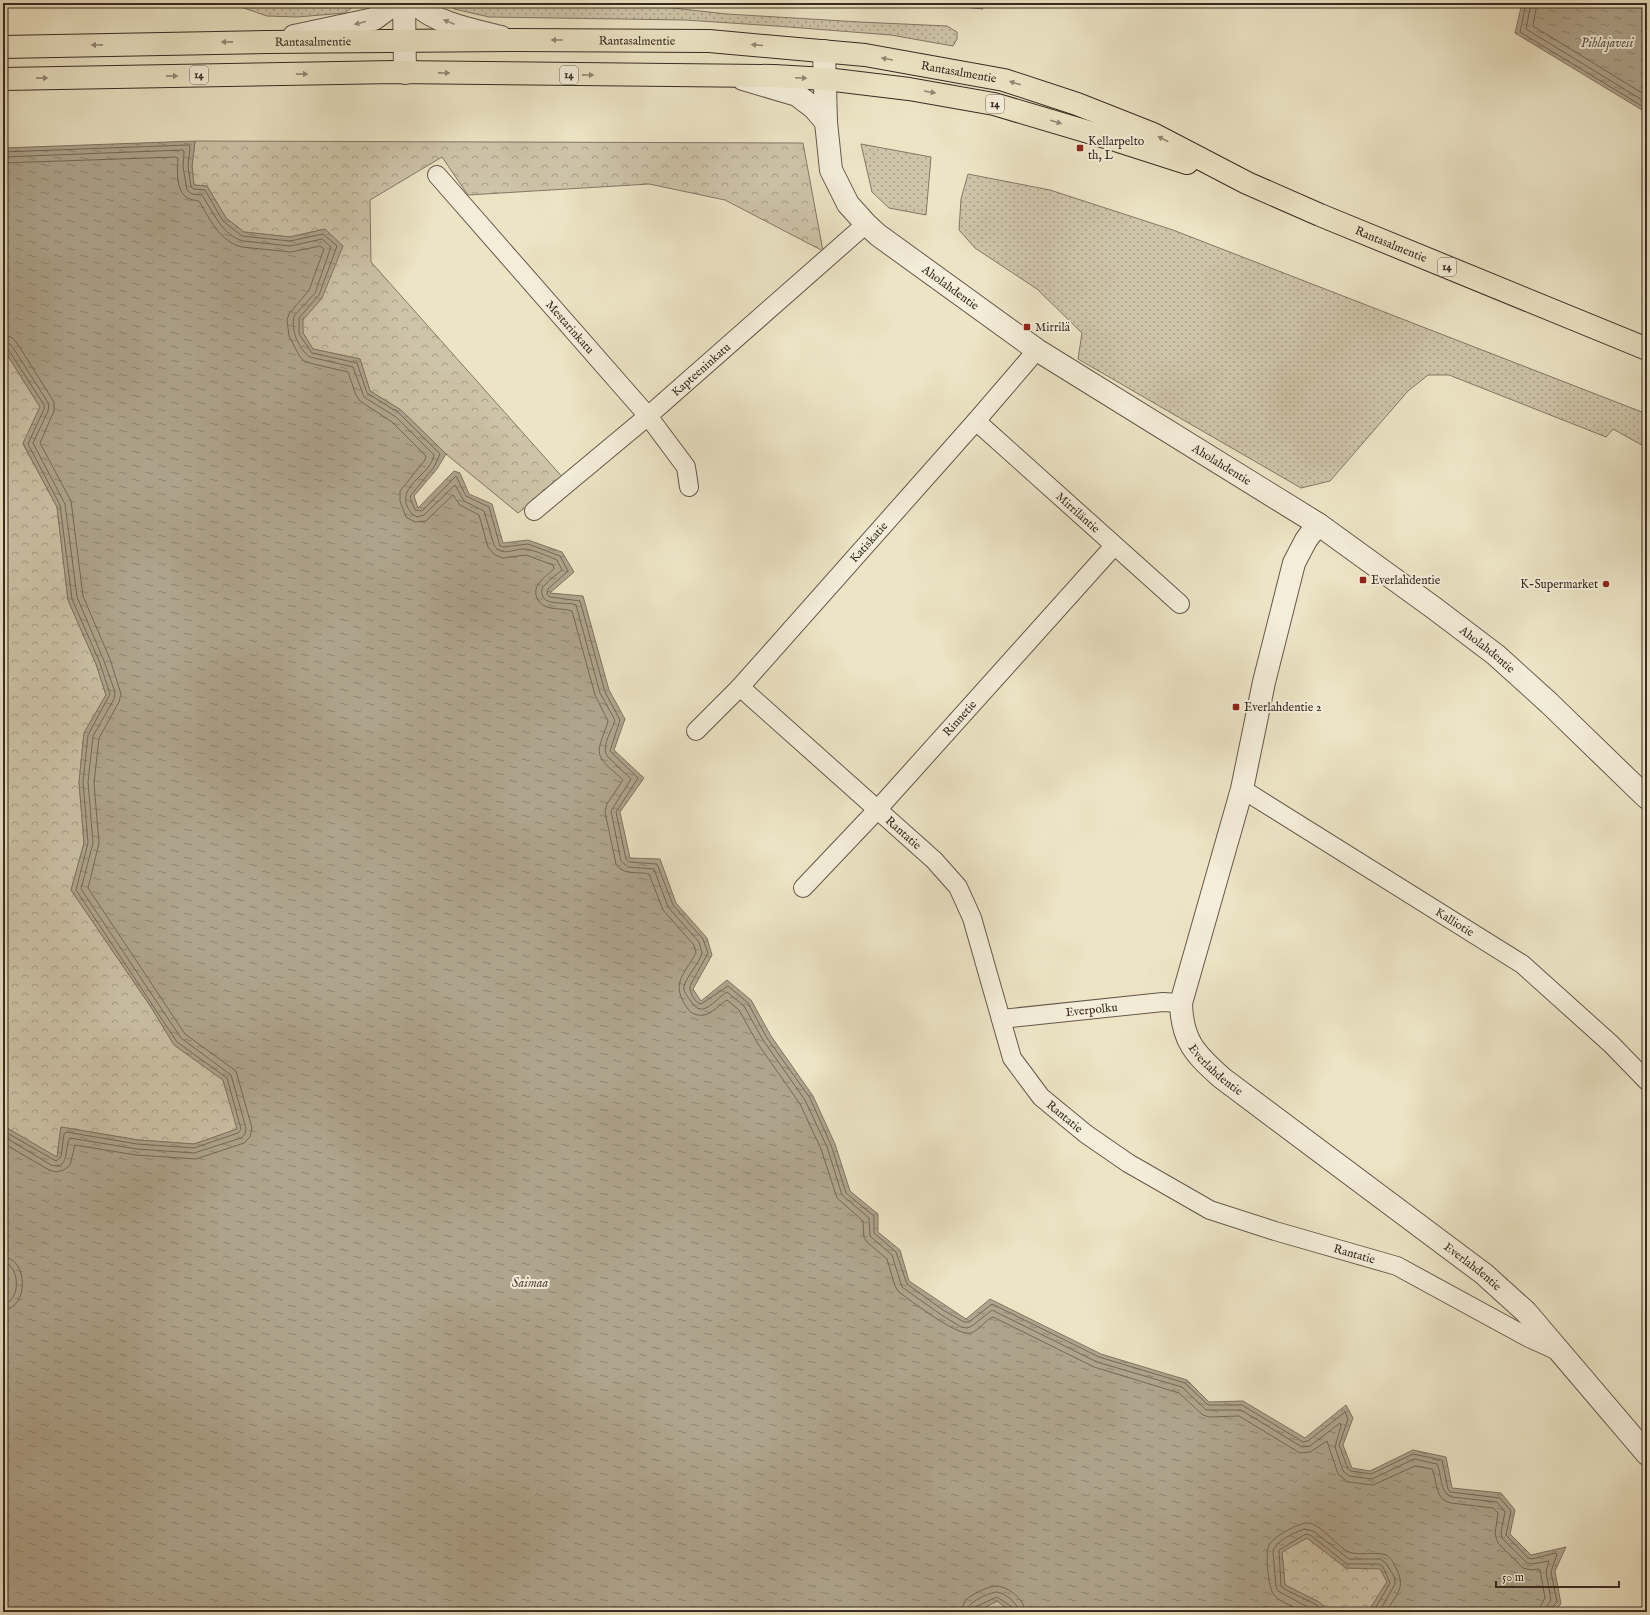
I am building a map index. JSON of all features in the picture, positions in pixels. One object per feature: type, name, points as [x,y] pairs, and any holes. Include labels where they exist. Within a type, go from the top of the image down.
[{"type":"highway","name":"Rantasalmentie","points":[[3,47],[266,42],[513,40],[709,41],[865,55],[1004,80],[1077,104],[1153,134],[1247,183],[1320,215],[1647,350]]},
{"type":"highway","name":"Rantasalmentie","points":[[3,78],[400,73],[734,77],[774,76],[826,79],[910,89],[994,104],[1112,139],[1247,183]]},
{"type":"street","points":[[266,42],[374,19],[389,8],[392,3]]},
{"type":"street","points":[[397,3],[400,73]]},
{"type":"street","points":[[399,41],[404,3]]},
{"type":"street","points":[[416,3],[420,9],[453,24],[513,40]]},
{"type":"street","name":"Aholahdentie","points":[[824,51],[826,79],[826,122],[831,170],[848,204],[878,235],[1037,350],[1318,524],[1496,655],[1549,703],[1647,798]]},
{"type":"street","points":[[734,77],[797,95],[814,108],[826,122]]},
{"type":"street","name":"Mestarinkatu","points":[[437,175],[648,416],[686,467],[689,487]]},
{"type":"street","name":"Kapteeninkatu","points":[[534,512],[648,416],[866,224]]},
{"type":"street","name":"Katiskatie","points":[[696,731],[740,687],[1037,350]]},
{"type":"street","name":"Mirriläntie","points":[[976,421],[1180,604]]},
{"type":"street","name":"Everlahdentie","points":[[1318,524],[1306,540],[1294,563],[1264,682],[1242,789],[1181,1003],[1181,1021],[1189,1042],[1201,1058],[1216,1073],[1484,1274],[1526,1312],[1647,1454]]},
{"type":"street","name":"Rinnetie","points":[[803,888],[877,810],[1114,546]]},
{"type":"street","name":"Rantatie","points":[[740,687],[934,860],[958,887],[972,918],[1012,1058],[1041,1097],[1086,1134],[1128,1163],[1210,1210],[1275,1231],[1397,1266],[1529,1338],[1562,1353]]},
{"type":"street","name":"Kalliotie","points":[[1242,789],[1522,964],[1611,1044],[1647,1081]]},
{"type":"street","name":"Everpolku","points":[[1001,1019],[1163,1002],[1181,1003]]},
{"type":"green space","points":[[234,3],[358,3],[345,13],[297,17],[267,16],[235,5]]},
{"type":"green space","points":[[448,3],[628,3],[727,14],[947,26],[957,32],[957,39],[953,46],[891,35],[685,20],[489,17],[454,9]]},
{"type":"green space","points":[[923,3],[978,3],[983,9]]},
{"type":"green space","points":[[195,141],[803,143],[823,251],[725,200],[649,184],[468,195],[442,157],[370,200],[371,262],[564,479],[518,513],[446,454],[401,410],[370,391],[360,359],[313,349],[303,333],[302,320],[322,298],[325,229],[290,237],[244,232],[226,218],[207,186],[194,185],[192,166]]},
{"type":"green space","points":[[861,144],[931,157],[926,215],[889,208],[872,192]]},
{"type":"green space","points":[[968,174],[1050,190],[1173,230],[1647,414],[1647,448],[1613,429],[1606,437],[1449,375],[1428,375],[1408,391],[1330,481],[1301,488],[1078,359],[1082,333],[1037,289],[975,248],[959,230],[961,199]]},
{"type":"green space","points":[[3,348],[40,407],[23,444],[57,507],[68,600],[96,664],[106,695],[84,733],[79,782],[84,843],[71,890],[151,1007],[174,1045],[223,1080],[238,1129],[194,1144],[138,1140],[61,1127],[57,1158],[7,1128],[3,1133]]},
{"type":"green space","points":[[1307,1538],[1346,1568],[1380,1568],[1387,1582],[1368,1612],[1330,1612],[1319,1602],[1285,1585],[1282,1551]]},
{"type":"green space","points":[[997,1601],[1012,1612],[976,1612],[976,1611]]},
{"type":"water","name":"Pihlajavesi","points":[[1522,3],[1647,3],[1647,113],[1515,33]]},
{"type":"water","name":"Saimaa","points":[[195,141],[192,166],[194,185],[207,186],[226,218],[244,232],[290,237],[325,229],[343,246],[322,298],[303,320],[303,333],[313,349],[360,359],[370,391],[401,410],[446,454],[437,469],[414,496],[418,508],[454,471],[460,473],[469,494],[492,504],[503,543],[528,540],[562,552],[574,572],[550,593],[583,596],[609,690],[625,719],[614,750],[644,778],[620,812],[630,858],[660,859],[676,903],[707,938],[712,955],[693,989],[701,1001],[727,980],[751,1000],[771,1036],[813,1096],[835,1144],[850,1191],[878,1214],[878,1232],[900,1250],[909,1281],[966,1319],[990,1299],[1101,1354],[1187,1380],[1209,1402],[1243,1401],[1305,1438],[1346,1405],[1353,1418],[1343,1445],[1352,1468],[1370,1471],[1413,1450],[1446,1457],[1452,1488],[1501,1493],[1515,1510],[1510,1534],[1531,1555],[1566,1547],[1555,1571],[1561,1604],[1553,1612],[1368,1612],[1387,1582],[1380,1569],[1346,1568],[1307,1538],[1282,1552],[1285,1585],[1319,1602],[1330,1612],[1012,1612],[997,1601],[976,1612],[3,1612],[3,1302],[7,1285],[3,1262],[3,1133],[7,1128],[57,1157],[61,1127],[138,1140],[194,1144],[237,1129],[223,1080],[174,1045],[151,1007],[71,890],[84,843],[79,782],[84,733],[106,695],[96,664],[68,600],[57,507],[23,443],[40,407],[3,348],[3,148]]},
{"type":"place","name":"Kellarpelto th, L","points":[[1080,148]]},
{"type":"place","name":"Mirrilä","points":[[1027,327]]},
{"type":"place","name":"Everlahdentie","points":[[1363,580]]},
{"type":"place","name":"K-Supermarket","points":[[1606,584]]},
{"type":"place","name":"Everlahdentie 2","points":[[1236,707]]}]
